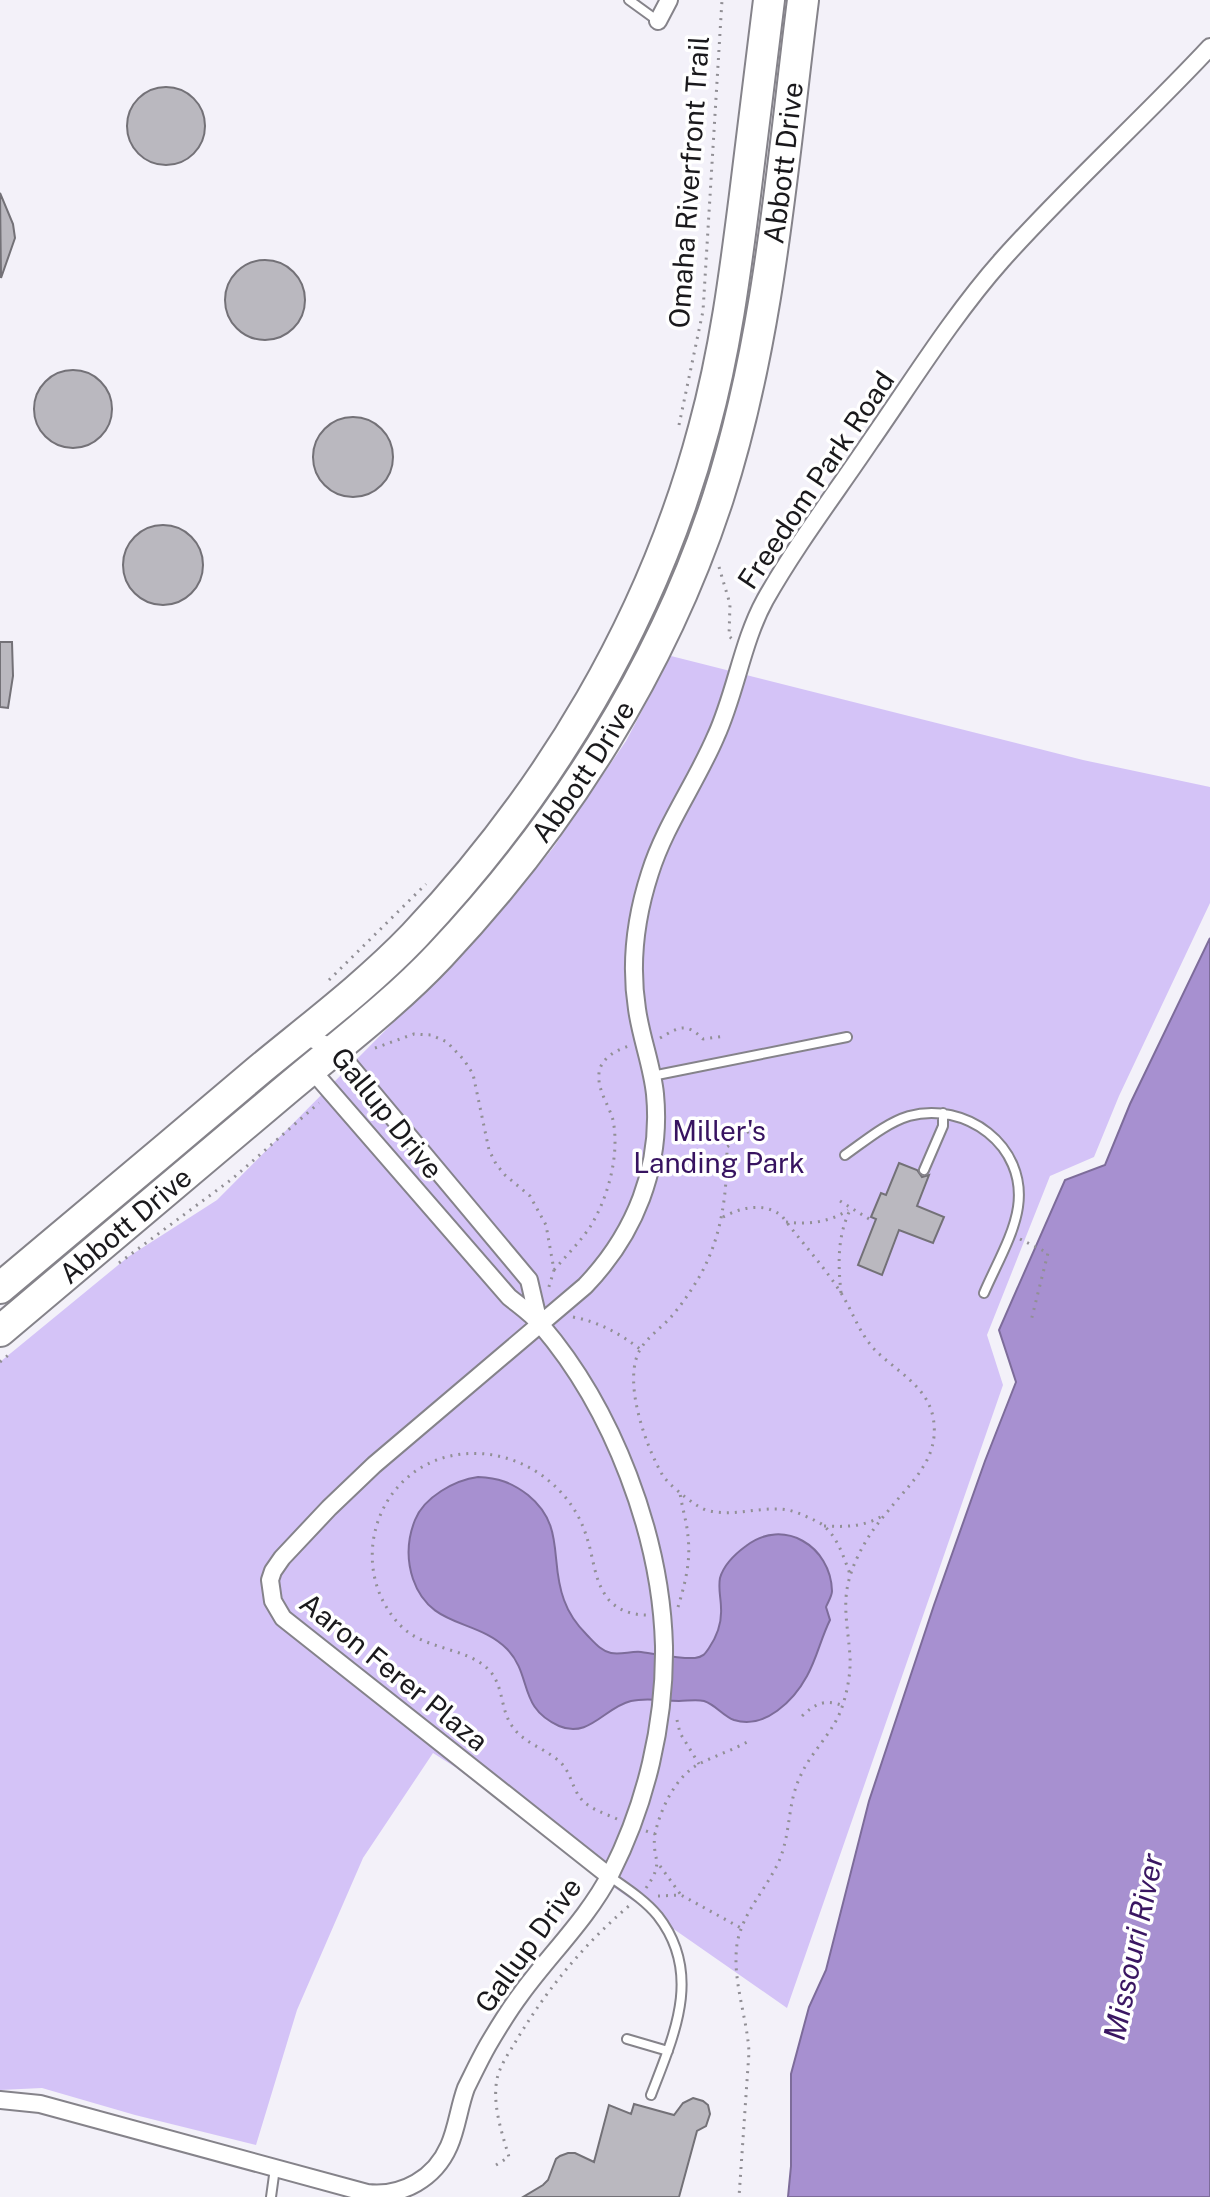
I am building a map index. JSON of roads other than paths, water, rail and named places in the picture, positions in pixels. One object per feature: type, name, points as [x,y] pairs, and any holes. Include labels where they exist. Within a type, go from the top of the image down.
[{"type":"highway","name":"Abbott Drive","points":[[0,1288],[411,939],[464,881],[549,769],[617,654],[646,594],[685,493],[704,427],[737,262],[769,0]]},
{"type":"highway","name":"Abbott Drive","points":[[10,1338],[439,956],[533,845],[576,786],[613,727],[649,661],[690,573],[718,498],[736,437],[755,355],[770,262],[803,0]]},
{"type":"street","points":[[658,21],[669,0]]},
{"type":"street","name":"Freedom Park Road","points":[[539,1323],[585,1286],[603,1266],[622,1240],[647,1181],[653,1153],[655,1099],[637,1008],[634,976],[639,912],[650,871],[717,735],[754,623],[777,579],[969,301],[1023,238],[1210,47]]},
{"type":"street","name":"Gallup Drive","points":[[301,1035],[335,1048],[529,1280],[539,1323]]},
{"type":"street","name":"Gallup Drive","points":[[0,2100],[40,2104],[372,2194],[391,2195],[407,2189],[425,2179],[436,2167],[449,2145],[466,2088],[488,2046],[520,1995],[588,1910],[609,1876],[632,1825],[647,1775],[660,1708],[664,1646],[661,1615],[641,1514],[628,1472],[609,1429],[569,1361],[539,1323],[509,1297],[311,1069],[301,1035]]},
{"type":"street","name":"Aaron Ferer Plaza","points":[[539,1323],[374,1465],[329,1508],[277,1565],[270,1580],[270,1590],[283,1618],[609,1876]]},
{"type":"lane","points":[[629,0],[658,21]]},
{"type":"lane","points":[[652,1076],[847,1037]]},
{"type":"lane","points":[[845,1155],[888,1126],[922,1113],[943,1113],[974,1122],[990,1132],[1010,1160],[1018,1190],[1018,1207],[984,1293]]},
{"type":"lane","points":[[924,1170],[943,1126],[943,1113]]},
{"type":"lane","points":[[609,1876],[656,1914],[675,1946],[682,1973],[681,2008],[651,2095]]},
{"type":"lane","points":[[627,2039],[668,2051]]},
{"type":"lane","points":[[271,2197],[275,2168]]},
{"type":"water","name":"Missouri River","points":[[1210,938],[1210,2197],[788,2197],[791,2074],[809,2007],[826,1970],[869,1801],[934,1605],[1016,1382],[999,1330],[1065,1180],[1105,1165],[1130,1104]]},
{"type":"water","points":[[478,1477],[510,1484],[540,1507],[552,1532],[560,1586],[568,1610],[595,1643],[611,1653],[641,1652],[688,1658],[702,1656],[718,1629],[721,1614],[720,1578],[730,1560],[746,1546],[775,1534],[802,1541],[814,1549],[823,1561],[830,1575],[832,1591],[826,1607],[830,1620],[801,1685],[777,1711],[757,1721],[734,1720],[704,1701],[649,1699],[622,1704],[579,1728],[559,1726],[546,1718],[531,1700],[515,1659],[507,1649],[495,1639],[430,1607],[413,1579],[408,1556],[409,1542],[419,1512],[441,1491]]},
{"type":"park label","name":"Miller's Landing Park","points":[[719,1147]]}]
